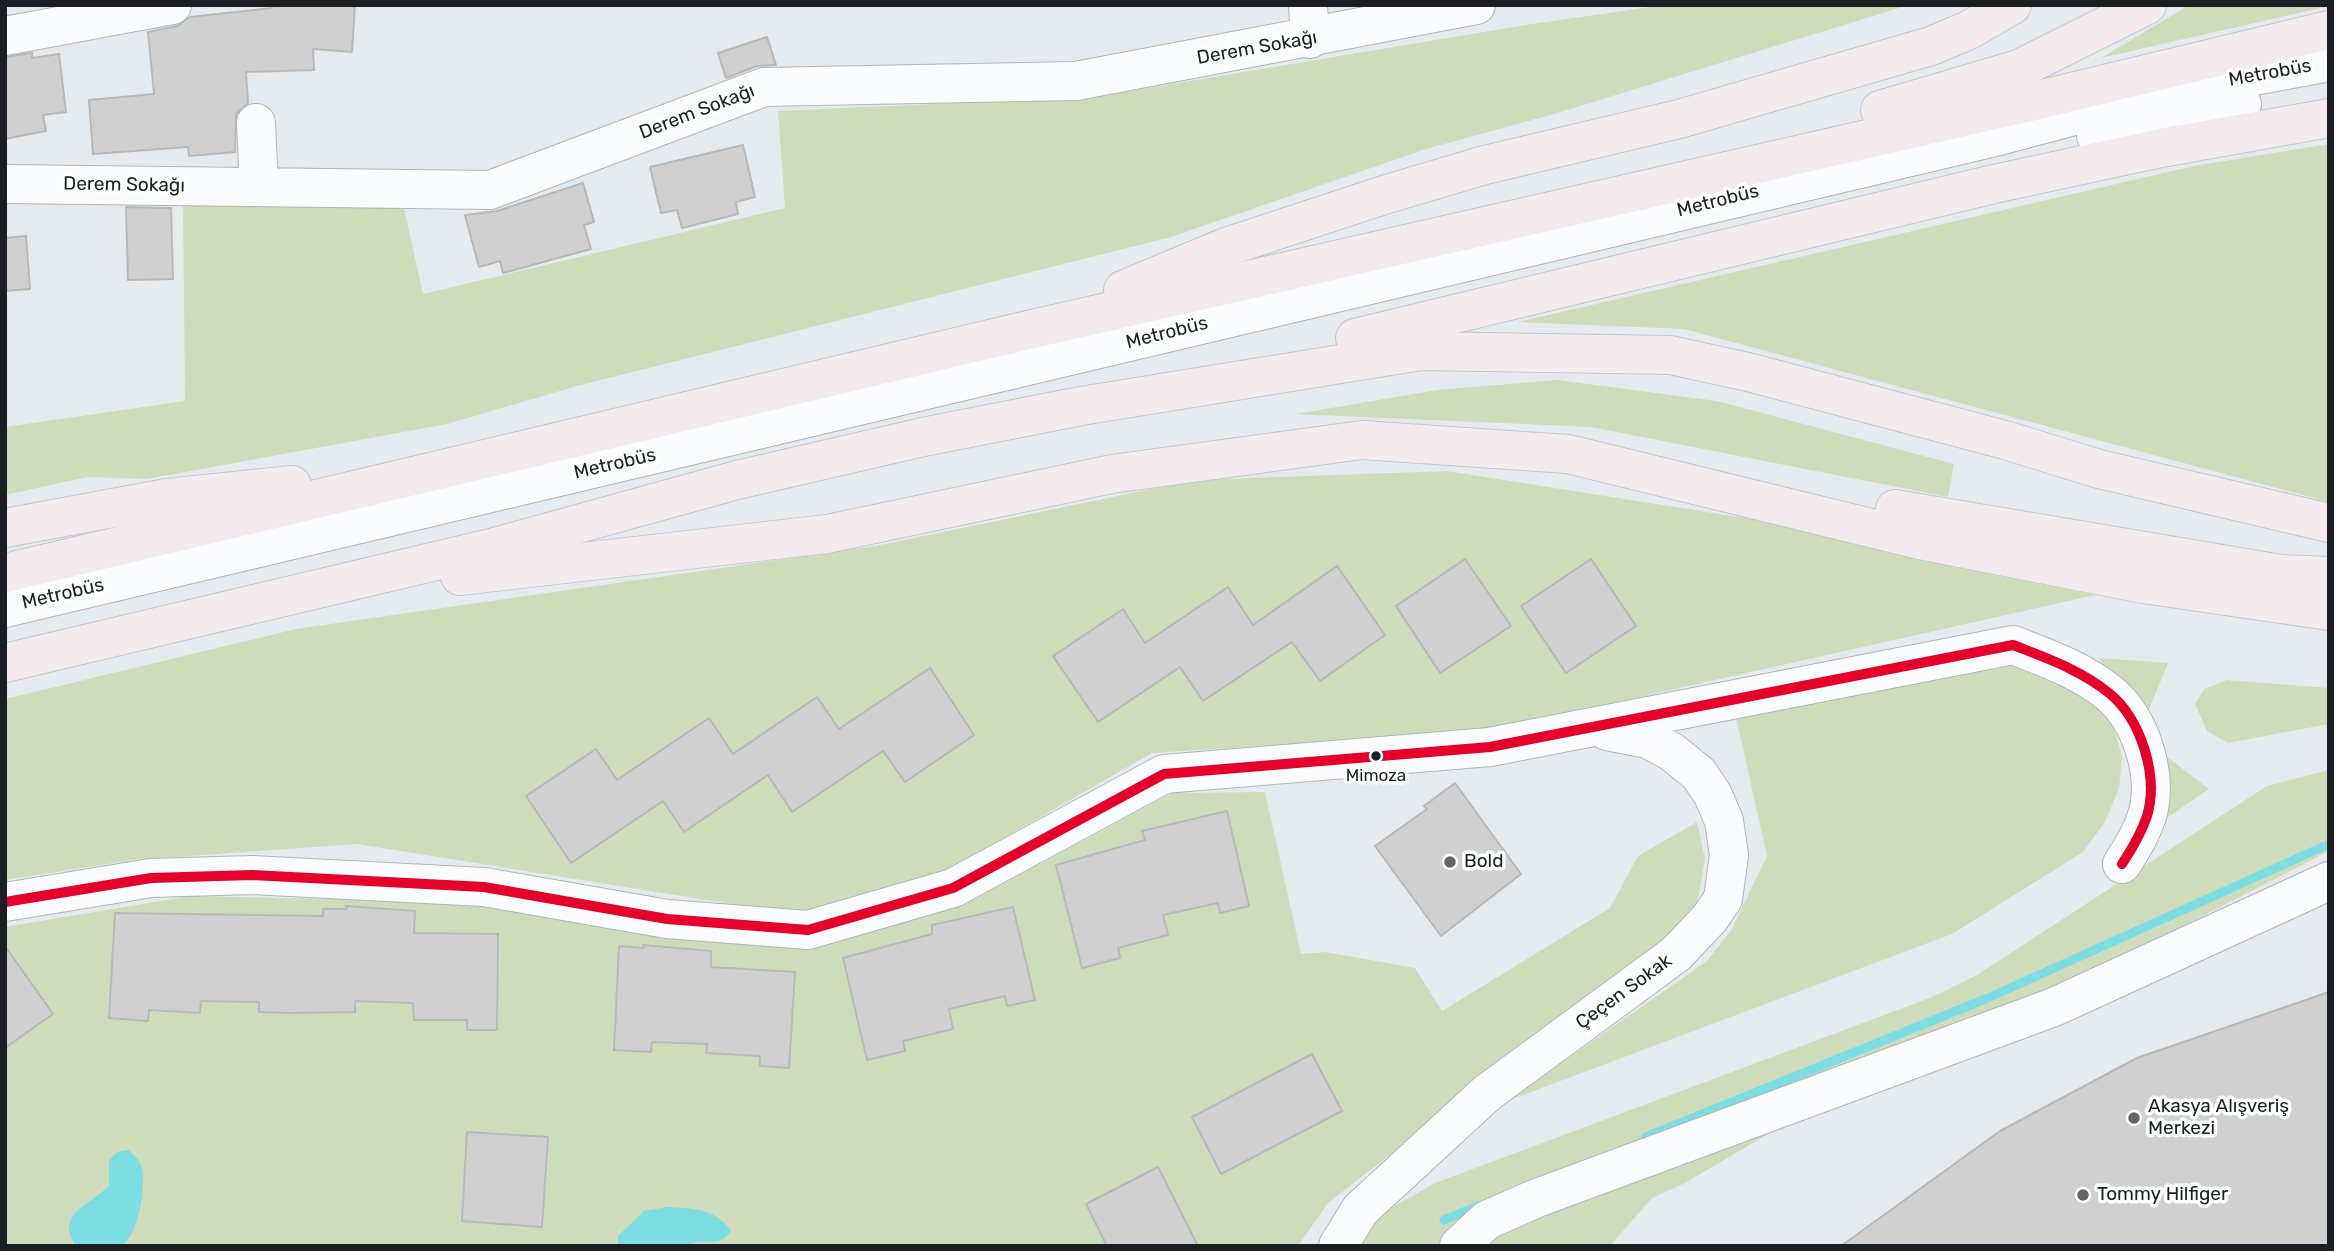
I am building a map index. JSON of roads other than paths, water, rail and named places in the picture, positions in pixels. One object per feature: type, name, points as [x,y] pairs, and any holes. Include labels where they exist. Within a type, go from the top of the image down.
[{"type":"highway","points":[[1028,330],[1226,247],[1485,165],[1679,119],[1931,46],[1969,30],[2012,5]]},
{"type":"highway","points":[[1610,198],[1753,139],[1911,103],[2019,69],[2147,5]]},
{"type":"highway","points":[[5,573],[1028,330],[2030,102],[2329,30]]},
{"type":"highway","points":[[5,663],[491,548],[737,480],[1081,406],[1994,184],[2161,148],[2329,118]]},
{"type":"highway","points":[[1081,406],[1421,351],[1670,355],[1748,372],[1992,436],[2099,469],[2329,523]]},
{"type":"highway","points":[[290,595],[827,534],[1112,474],[1362,440],[1569,454],[2281,574],[2329,576]]},
{"type":"highway","points":[[1569,454],[1920,540],[2143,584],[2329,611]]},
{"type":"highway","points":[[5,528],[167,498],[444,470]]},
{"type":"street","points":[[5,36],[172,5]]},
{"type":"street","name":"Derem Sokağı","points":[[5,184],[490,190],[764,86],[1076,81],[1309,22],[1476,5]]},
{"type":"street","name":"Metrobüs","points":[[5,608],[1999,136],[2157,94],[2329,62]]},
{"type":"street","name":"Metrobüs","points":[[5,627],[1797,205],[2274,97],[2329,89]]},
{"type":"street","points":[[256,123],[260,187]]},
{"type":"street","points":[[5,902],[151,878],[252,875],[484,887],[667,919],[808,930],[953,888],[1164,774],[1490,747],[1595,729],[2012,645],[2085,676],[2110,693],[2129,715],[2142,742],[2150,791],[2148,813],[2140,834],[2122,864]]},
{"type":"street","points":[[1687,764],[1684,737],[1688,718],[1702,707]]},
{"type":"street","name":"Çeçen Sokak","points":[[1338,1246],[1360,1210],[1487,1093],[1676,954],[1710,918],[1723,899],[1729,855],[1724,821],[1713,795],[1699,774],[1648,739],[1595,729]]},
{"type":"street","points":[[1459,1246],[1487,1220],[1537,1198],[2054,1007],[2190,942],[2324,886]]},
{"type":"street","points":[[1346,1246],[1360,1210]]},
{"type":"water","points":[[129,1150],[140,1163],[143,1181],[133,1232],[121,1245],[105,1248],[76,1246],[70,1235],[72,1218],[109,1186],[109,1160],[117,1152]]},
{"type":"water","points":[[668,1207],[704,1211],[725,1223],[731,1231],[726,1237],[715,1242],[698,1242],[686,1246],[618,1246],[618,1236],[644,1211]]},
{"type":"waterway","points":[[1646,1137],[1988,998],[2329,844]]},
{"type":"waterway","points":[[1444,1220],[1478,1206]]},
{"type":"place","name":"Mimoza","points":[[1376,756]]},
{"type":"place","name":"Bold","points":[[1450,862]]},
{"type":"place","name":"Akasya Alışveriş Merkezi","points":[[2134,1118]]},
{"type":"place","name":"Tommy Hilfiger","points":[[2083,1195]]}]
